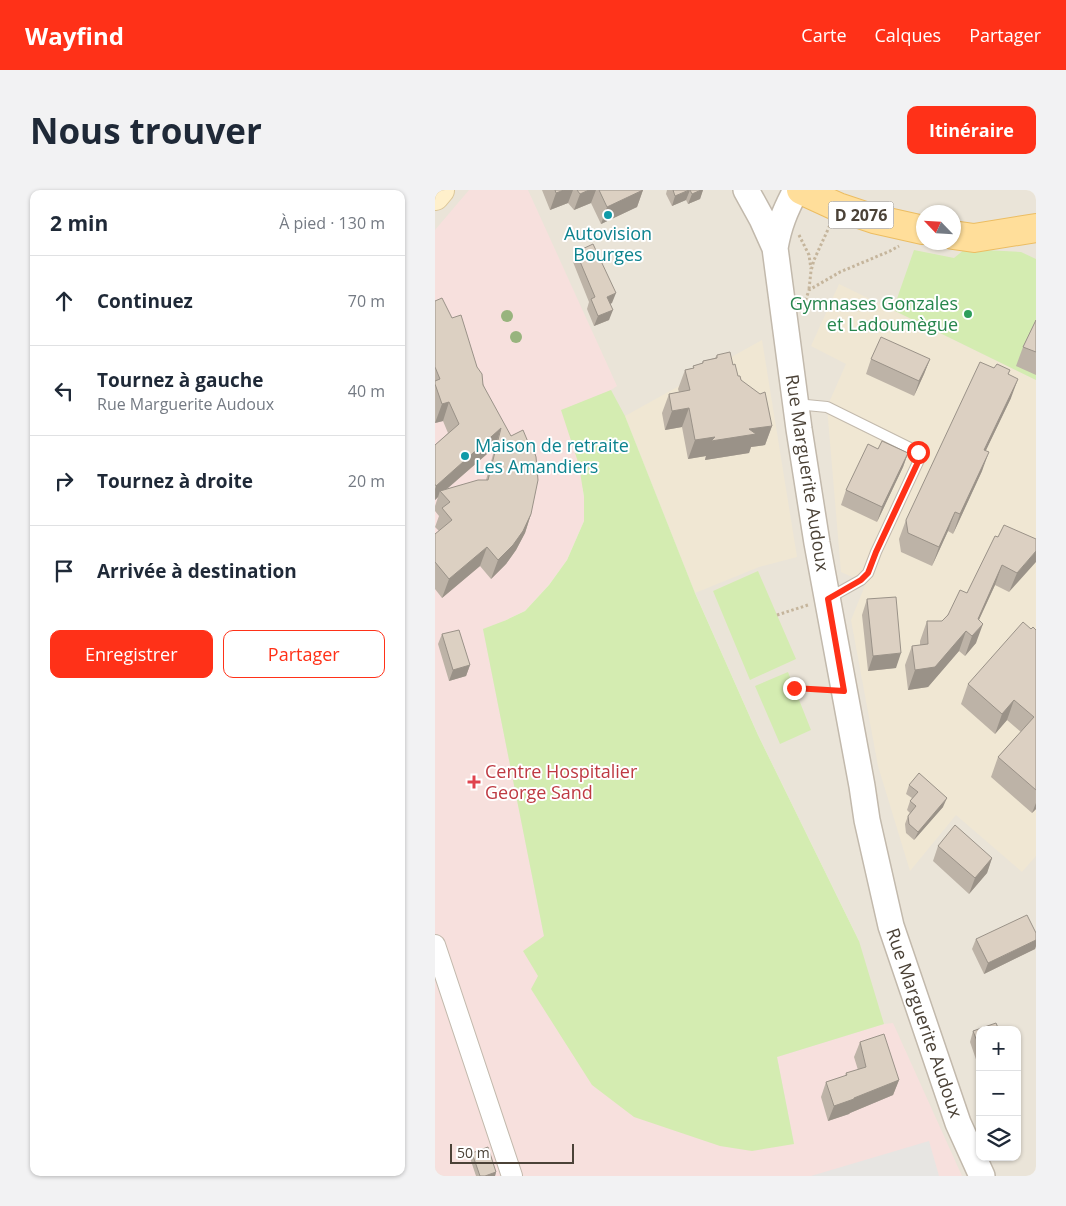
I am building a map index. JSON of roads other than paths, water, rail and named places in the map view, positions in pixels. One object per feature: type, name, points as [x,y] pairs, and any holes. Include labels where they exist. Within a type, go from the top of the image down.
[{"type":"main road","points":[[435,196],[440,190]]},
{"type":"main road","name":"D 2076","points":[[801,190],[838,207],[874,219],[916,228]]},
{"type":"main road","points":[[961,236],[974,238],[1036,228]]},
{"type":"street","name":"Rue Marguerite Audoux","points":[[746,190],[775,248],[799,429],[817,543],[867,820],[891,926],[958,1124],[982,1176]]},
{"type":"street","name":"Rue Marguerite Audoux","points":[[775,248],[783,215],[796,190]]},
{"type":"street","points":[[435,945],[512,1176]]},
{"type":"lane","points":[[796,404],[827,407],[918,452],[919,460],[868,573],[861,580],[828,599]]},
{"type":"place","name":"Autovision Bourges","points":[[608,215]]},
{"type":"place","name":"Gymnases Gonzales et Ladoumègue","points":[[968,314]]},
{"type":"place","name":"Maison de retraite Les Amandiers","points":[[465,456]]},
{"type":"place","name":"Centre Hospitalier George Sand","points":[[474,782]]}]
